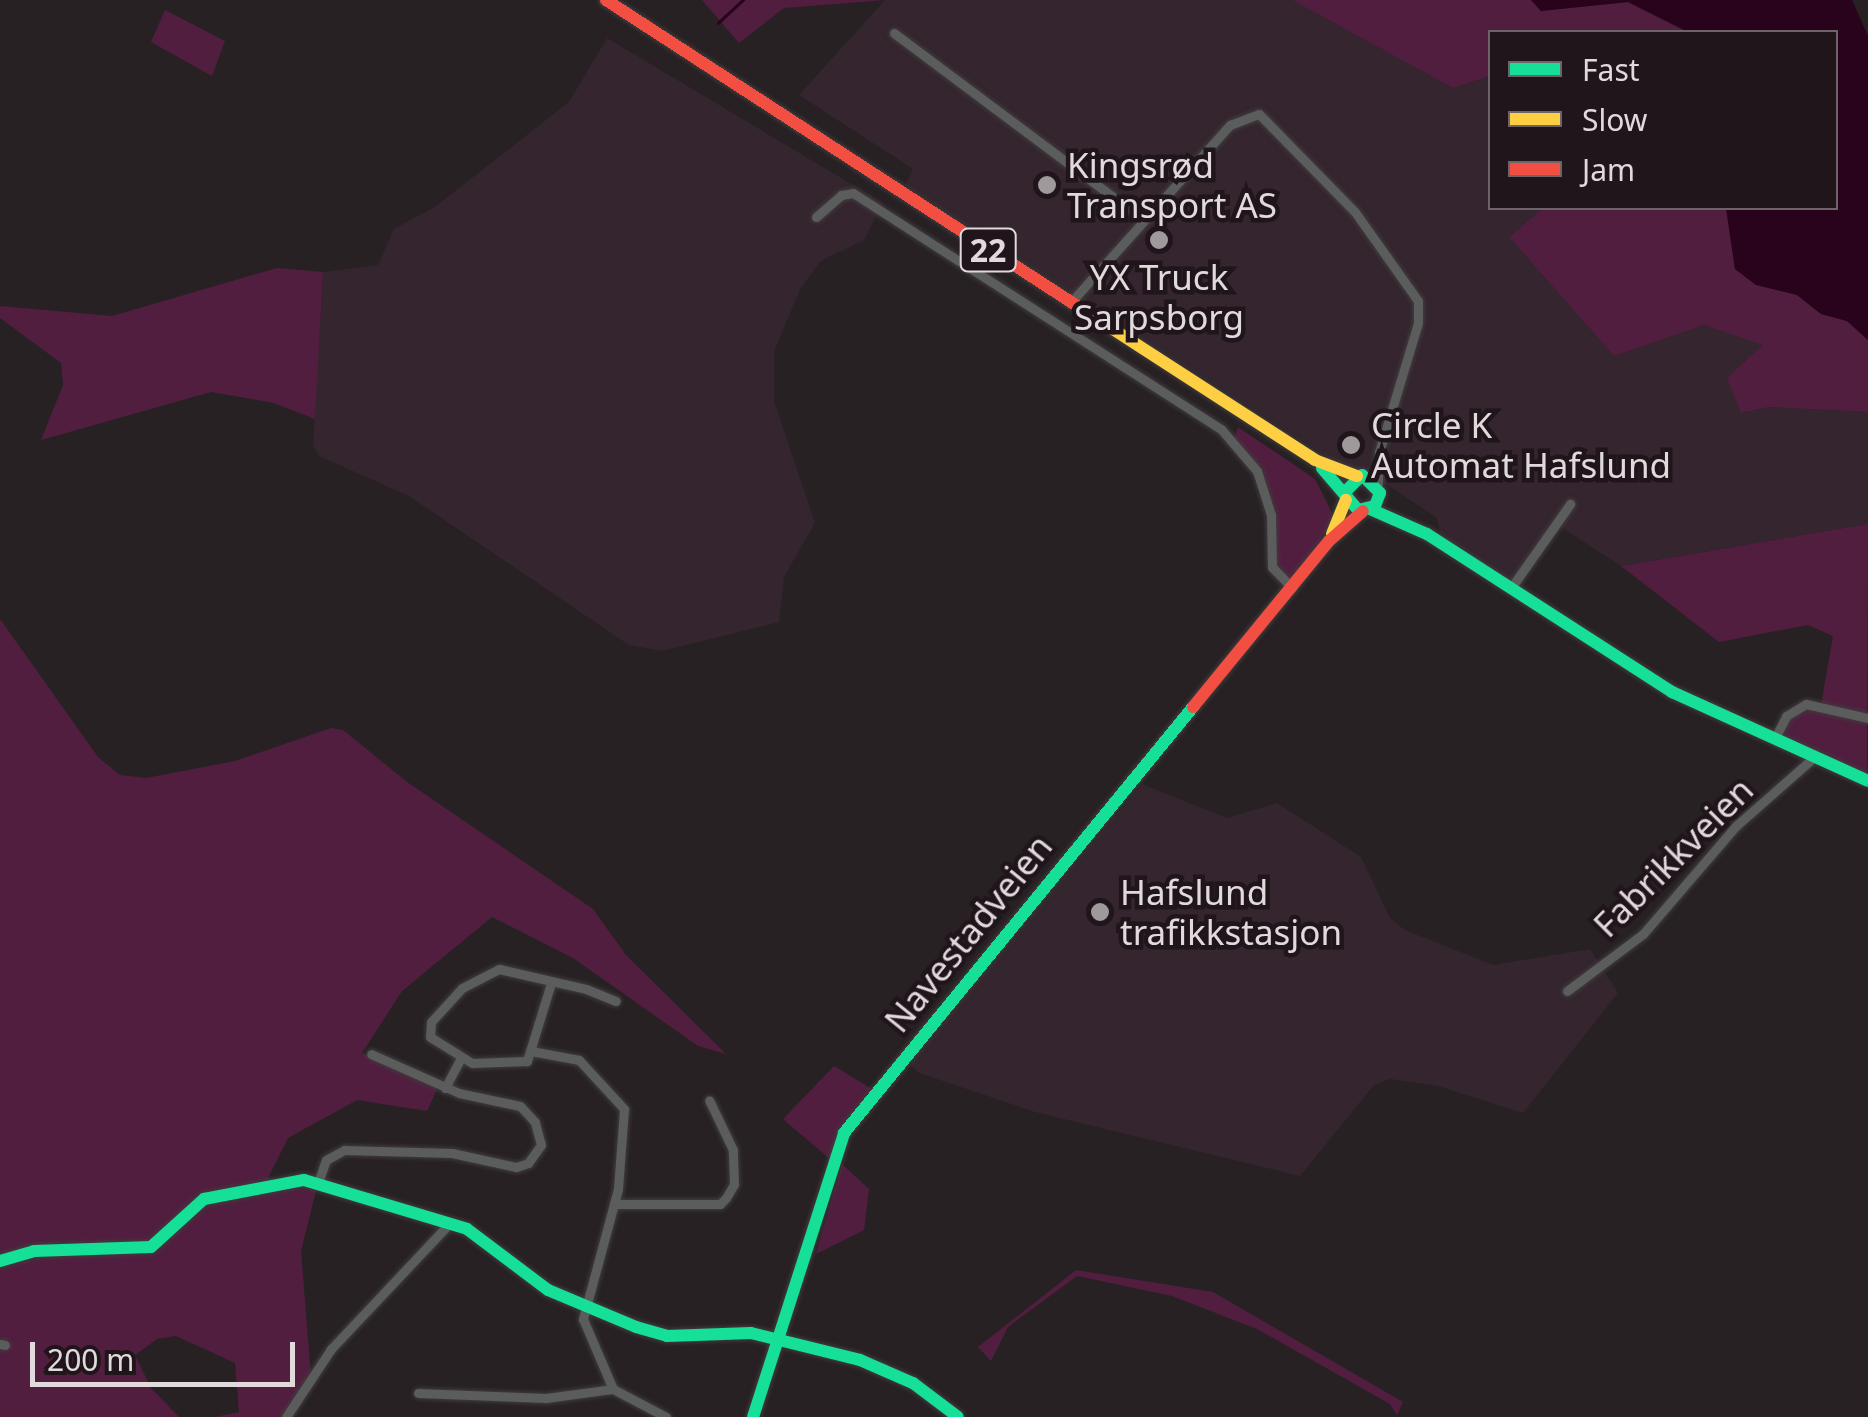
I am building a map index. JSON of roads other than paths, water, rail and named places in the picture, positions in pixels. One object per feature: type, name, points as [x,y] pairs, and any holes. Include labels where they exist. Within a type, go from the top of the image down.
[{"type":"main road","name":"22","points":[[606,0],[1315,460],[1379,488],[1428,534],[1672,692],[1868,781]]},
{"type":"main road","name":"22","points":[[1315,460],[1346,496],[1367,510],[1428,534]]},
{"type":"main road","name":"Navestadveien","points":[[1329,541],[1346,496],[1359,476]]},
{"type":"main road","name":"Navestadveien","points":[[753,1417],[844,1133],[1329,541],[1367,510],[1379,488]]},
{"type":"main road","points":[[0,1261],[34,1251],[151,1247],[204,1199],[258,1185],[318,1182],[483,1238],[548,1290],[584,1306],[668,1336],[751,1333],[896,1374],[958,1417]]},
{"type":"street","points":[[894,33],[1141,218]]},
{"type":"street","points":[[1071,303],[1141,218],[1230,125],[1259,114],[1354,212],[1418,301],[1418,323],[1379,452],[1379,488]]},
{"type":"street","points":[[816,217],[841,195],[853,193],[1234,440],[1265,489],[1270,556],[1292,588]]},
{"type":"street","points":[[1359,476],[1379,452]]},
{"type":"street","points":[[1511,588],[1570,504]]},
{"type":"street","points":[[1774,741],[1798,706],[1868,718]]},
{"type":"street","name":"Fabrikkveien","points":[[1568,991],[1643,934],[1736,826],[1808,770],[1813,758]]},
{"type":"street","points":[[551,983],[531,1051],[516,1065],[462,1058],[436,1043],[428,1029],[462,988],[499,969],[551,983],[616,1001]]},
{"type":"street","points":[[531,1051],[579,1060],[624,1109],[627,1132],[614,1204],[584,1306],[585,1329],[613,1389]]},
{"type":"street","points":[[318,1182],[326,1160],[344,1150],[452,1153],[505,1166],[528,1164],[536,1154],[540,1134],[529,1113],[445,1088],[371,1054]]},
{"type":"street","points":[[445,1088],[462,1058]]},
{"type":"street","points":[[614,1204],[720,1204],[726,1198],[734,1184],[732,1150],[709,1100]]},
{"type":"street","points":[[286,1417],[331,1349],[449,1224]]},
{"type":"street","points":[[418,1393],[546,1398],[613,1389],[666,1417]]},
{"type":"waterway","points":[[718,23],[743,0]]},
{"type":"place","name":"Kingsrød Transport AS","points":[[1047,185]]},
{"type":"place","name":"YX Truck Sarpsborg","points":[[1159,240]]},
{"type":"place","name":"Circle K Automat Hafslund","points":[[1351,445]]},
{"type":"place","name":"Hafslund trafikkstasjon","points":[[1100,912]]}]
